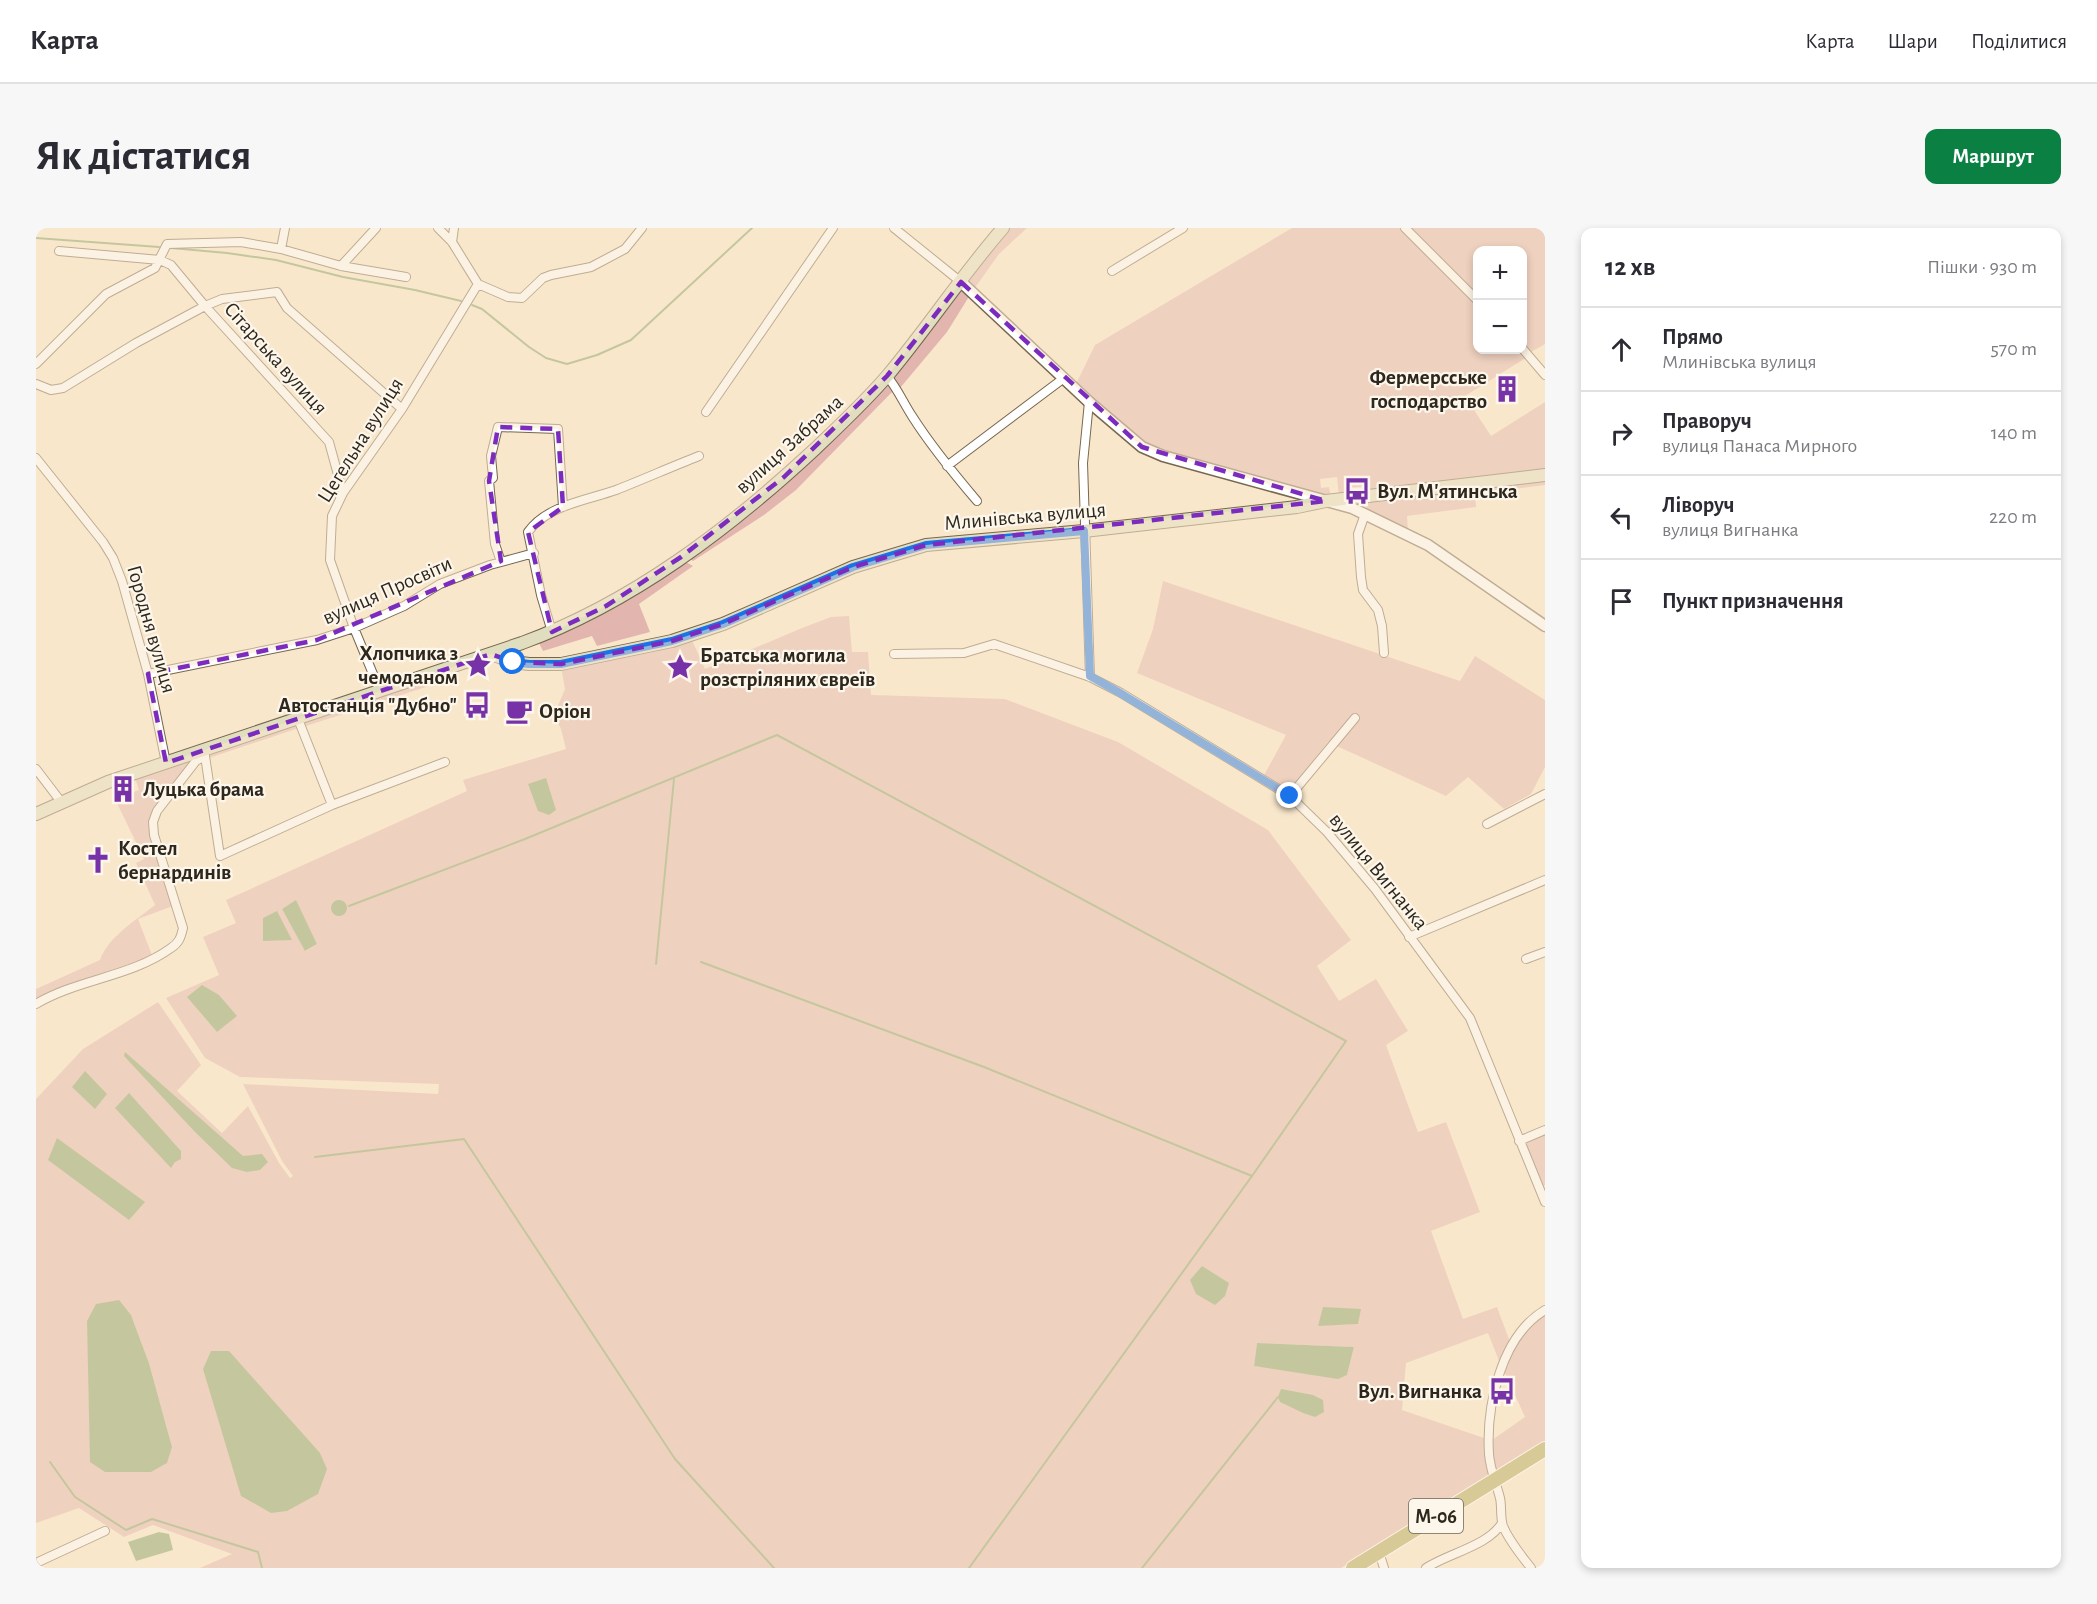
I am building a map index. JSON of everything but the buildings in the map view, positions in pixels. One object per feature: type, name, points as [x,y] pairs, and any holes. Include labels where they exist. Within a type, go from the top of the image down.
[{"type":"highway","name":"М-06","points":[[1353,1568],[1545,1449]]},
{"type":"main road","name":"вулиця Забрама","points":[[36,814],[108,782],[204,753],[552,632],[606,606],[741,514],[844,422],[887,376],[1003,228]]},
{"type":"main road","name":"Млинівська вулиця","points":[[491,654],[513,662],[561,664],[672,641],[723,624],[853,567],[926,545],[1084,531],[1297,507],[1326,501],[1545,475]]},
{"type":"street","points":[[280,249],[285,228]]},
{"type":"street","points":[[340,266],[376,228]]},
{"type":"street","points":[[438,228],[453,242],[478,284],[508,297],[522,298],[543,278],[551,274],[591,267],[626,249],[642,228]]},
{"type":"street","points":[[453,228],[453,242]]},
{"type":"street","points":[[706,412],[832,228]]},
{"type":"street","points":[[894,228],[961,282],[1089,402],[1142,447],[1163,456],[1365,514],[1428,545],[1545,626]]},
{"type":"street","points":[[1112,271],[1183,228]]},
{"type":"street","points":[[1405,228],[1477,300]]},
{"type":"street","points":[[36,364],[106,294],[155,268],[167,244],[241,242],[280,249],[340,266],[406,277]]},
{"type":"street","points":[[59,251],[160,260]]},
{"type":"street","name":"Сітарська вулиця","points":[[160,260],[171,265],[205,306],[329,442],[343,494]]},
{"type":"street","name":"Цегельна вулиця","points":[[380,691],[354,628],[330,560],[332,516],[343,494],[402,409],[478,284]]},
{"type":"street","points":[[36,384],[51,390],[63,388],[136,343],[205,306],[222,300],[277,292],[287,308],[402,409]]},
{"type":"street","points":[[1527,354],[1545,375]]},
{"type":"street","points":[[887,376],[898,389],[911,415],[947,466],[977,501]]},
{"type":"street","points":[[947,466],[1064,378]]},
{"type":"street","points":[[1089,402],[1083,463],[1090,676]]},
{"type":"street","points":[[501,562],[495,544],[489,482],[493,478],[491,456],[498,427],[558,429],[563,507]]},
{"type":"street","points":[[552,632],[528,532],[534,524],[563,507],[616,490],[699,456]]},
{"type":"street","name":"Городня вулиця","points":[[36,459],[40,472],[103,542],[113,558],[122,581],[148,674],[166,763]]},
{"type":"street","points":[[1365,514],[1358,534],[1361,577],[1364,590],[1378,610],[1384,652]]},
{"type":"street","name":"вулиця Просвіти","points":[[148,674],[317,640],[354,628],[404,606],[440,584],[534,553]]},
{"type":"street","name":"вулиця Вигнанка","points":[[894,654],[964,653],[994,644],[1090,676],[1290,796],[1327,832],[1368,881],[1470,1018],[1545,1202]]},
{"type":"street","points":[[1290,796],[1355,718]]},
{"type":"street","points":[[298,719],[332,806]]},
{"type":"street","points":[[204,753],[220,856],[332,806],[445,762]]},
{"type":"street","points":[[36,1004],[50,995],[137,966],[172,948],[181,938],[183,928],[154,835],[153,822],[157,811],[196,760],[204,753]]},
{"type":"street","points":[[36,769],[62,803]]},
{"type":"street","points":[[1487,824],[1545,794]]},
{"type":"street","points":[[1409,937],[1545,880]]},
{"type":"street","points":[[1526,959],[1545,952]]},
{"type":"street","points":[[1519,1141],[1545,1130]]},
{"type":"street","points":[[1531,1568],[1508,1537],[1502,1523],[1501,1500],[1489,1454],[1492,1396],[1512,1344],[1521,1329],[1545,1310]]},
{"type":"street","points":[[1426,1568],[1495,1534],[1502,1523]]},
{"type":"street","points":[[36,1563],[105,1531]]},
{"type":"street","points":[[1379,1552],[1384,1568]]},
{"type":"highlighted area","points":[[961,282],[1142,447],[1326,501],[926,545],[853,567],[723,624],[672,641],[561,664],[513,662],[491,654],[166,763],[148,674],[317,640],[501,561],[489,481],[498,427],[558,429],[563,507],[528,532],[552,632],[606,606],[681,557],[784,477],[887,376]]},
{"type":"shaded area","points":[[1010,228],[1027,228],[999,254],[974,289],[967,282]]},
{"type":"shaded area","points":[[1292,228],[1401,228],[1473,302],[1473,354],[1524,354],[1527,357],[1465,396],[1491,436],[1545,402],[1545,472],[1367,493],[1366,486],[1346,488],[1346,495],[1339,496],[1337,477],[1320,479],[1321,488],[1329,487],[1331,497],[1164,452],[1144,444],[1076,384],[1095,345]]},
{"type":"shaded area","points":[[1410,228],[1545,228],[1545,344],[1531,352],[1527,348],[1527,246],[1473,246],[1473,293]]},
{"type":"shaded area","points":[[963,287],[970,295],[947,332],[900,388],[892,378]]},
{"type":"shaded area","points":[[889,382],[895,389],[796,490],[764,515],[693,561],[688,558]]},
{"type":"shaded area","points":[[1545,479],[1545,485],[1475,494],[1476,507],[1407,516],[1408,531],[1367,511],[1366,503],[1371,499]]},
{"type":"shaded area","points":[[684,561],[693,566],[639,604],[650,632],[597,646],[592,636],[543,651],[539,643],[609,610]]},
{"type":"shaded area","points":[[1163,581],[1460,681],[1475,656],[1545,700],[1545,767],[1531,794],[1504,809],[1468,777],[1446,796],[1328,742],[1289,791],[1263,777],[1286,735],[1137,673],[1153,629]]},
{"type":"shaded area","points":[[849,616],[852,652],[868,652],[871,695],[1005,699],[1118,742],[1268,830],[1351,940],[1317,966],[1339,1001],[1376,979],[1408,1031],[1386,1045],[1418,1132],[1446,1122],[1480,1212],[1431,1231],[1463,1319],[1497,1307],[1510,1342],[1501,1366],[1488,1333],[1406,1363],[1402,1410],[1487,1439],[1490,1476],[1341,1568],[200,1568],[232,1554],[153,1525],[124,1537],[79,1508],[36,1523],[36,1099],[83,1049],[158,1002],[201,1065],[177,1091],[222,1133],[248,1106],[279,1163],[290,1178],[293,1176],[282,1161],[243,1084],[438,1094],[439,1084],[240,1077],[205,1058],[166,998],[219,975],[203,937],[236,923],[226,900],[467,791],[463,780],[566,749],[561,729],[554,715],[565,689],[561,667],[691,638],[705,669],[831,617]],"holes":[[[296,901],[317,944],[306,951],[282,909]],[[1360,1309],[1358,1324],[1318,1325]],[[131,1315],[149,1363],[172,1447]],[[1257,1343],[1354,1347],[1347,1375],[1254,1366]]]},
{"type":"shaded area","points":[[430,679],[432,685],[303,727],[301,723]]},
{"type":"shaded area","points":[[298,724],[299,728],[209,758],[208,754]]},
{"type":"shaded area","points":[[193,759],[150,822],[173,906],[138,919],[152,955],[136,963],[49,992],[36,1000],[36,989],[100,960],[116,936],[155,905],[136,863],[144,859],[115,799],[139,790],[135,778]]},
{"type":"shaded area","points":[[546,778],[556,810],[549,815],[538,811],[528,784]]},
{"type":"shaded area","points":[[296,900],[317,944],[305,951],[282,909]]},
{"type":"shaded area","points":[[339,900],[345,902],[347,908],[345,914],[339,916],[333,914],[331,908],[333,902]]},
{"type":"shaded area","points":[[277,911],[292,940],[263,941],[263,918]]},
{"type":"shaded area","points":[[202,985],[219,995],[237,1016],[217,1032],[187,997]]},
{"type":"shaded area","points":[[125,1052],[243,1156],[262,1154],[268,1162],[260,1170],[247,1172],[232,1168],[124,1056]]},
{"type":"shaded area","points":[[85,1071],[107,1094],[95,1109],[72,1087]]},
{"type":"shaded area","points":[[129,1093],[181,1151],[181,1159],[171,1168],[115,1108]]},
{"type":"shaded area","points":[[1545,1133],[1545,1185],[1541,1187],[1522,1142]]},
{"type":"shaded area","points":[[57,1138],[145,1202],[129,1220],[48,1160]]},
{"type":"shaded area","points":[[1202,1266],[1229,1283],[1225,1296],[1215,1305],[1196,1294],[1190,1280]]},
{"type":"shaded area","points":[[119,1300],[131,1315],[149,1363],[172,1447],[167,1463],[151,1472],[105,1472],[90,1462],[87,1321],[96,1304]]},
{"type":"shaded area","points":[[1323,1307],[1361,1309],[1358,1324],[1318,1326]]},
{"type":"shaded area","points":[[1545,1313],[1545,1442],[1495,1472],[1492,1440],[1525,1417],[1504,1371],[1523,1331]]},
{"type":"shaded area","points":[[1257,1343],[1354,1347],[1347,1375],[1338,1379],[1254,1366]]},
{"type":"shaded area","points":[[211,1351],[229,1351],[320,1453],[327,1469],[318,1494],[287,1511],[271,1513],[241,1496],[203,1369]]},
{"type":"shaded area","points":[[1281,1389],[1313,1395],[1323,1400],[1324,1412],[1315,1417],[1280,1402],[1278,1397]]},
{"type":"shaded area","points":[[159,1532],[169,1534],[173,1550],[136,1561],[128,1542]]},
{"type":"waterway","points":[[472,305],[482,309],[546,358],[567,364],[597,355],[631,340],[752,228]]},
{"type":"waterway","points":[[36,238],[159,247]]},
{"type":"waterway","points":[[171,248],[276,260],[343,277],[461,301]]},
{"type":"waterway","points":[[349,906],[525,839],[777,735],[1346,1041],[1252,1176],[969,1568]]},
{"type":"waterway","points":[[656,964],[674,779]]},
{"type":"waterway","points":[[701,962],[984,1067],[1252,1176]]},
{"type":"waterway","points":[[315,1157],[464,1139],[675,1459],[774,1568]]},
{"type":"waterway","points":[[1142,1568],[1278,1397]]},
{"type":"waterway","points":[[50,1462],[75,1497],[126,1530],[152,1519],[258,1552],[262,1568]]},
{"type":"place","name":"Фермерсське господарство","points":[[1507,389]]},
{"type":"place","name":"Вул. М'ятинська","points":[[1357,491]]},
{"type":"place","name":"Хлопчика з чемоданом","points":[[478,665]]},
{"type":"place","name":"Братська могила розстріляних євреїв","points":[[680,667]]},
{"type":"place","name":"Автостанція \"Дубно\"","points":[[477,705]]},
{"type":"place","name":"Оріон","points":[[519,711]]},
{"type":"place","name":"Луцька брама","points":[[123,789]]},
{"type":"place","name":"Костел бернардинів","points":[[98,860]]},
{"type":"place","name":"Вул. Вигнанка","points":[[1502,1391]]},
{"type":"route","points":[[513,662],[561,664],[672,641],[723,624],[853,567],[926,545],[1084,531],[1090,676],[1290,796]]}]
